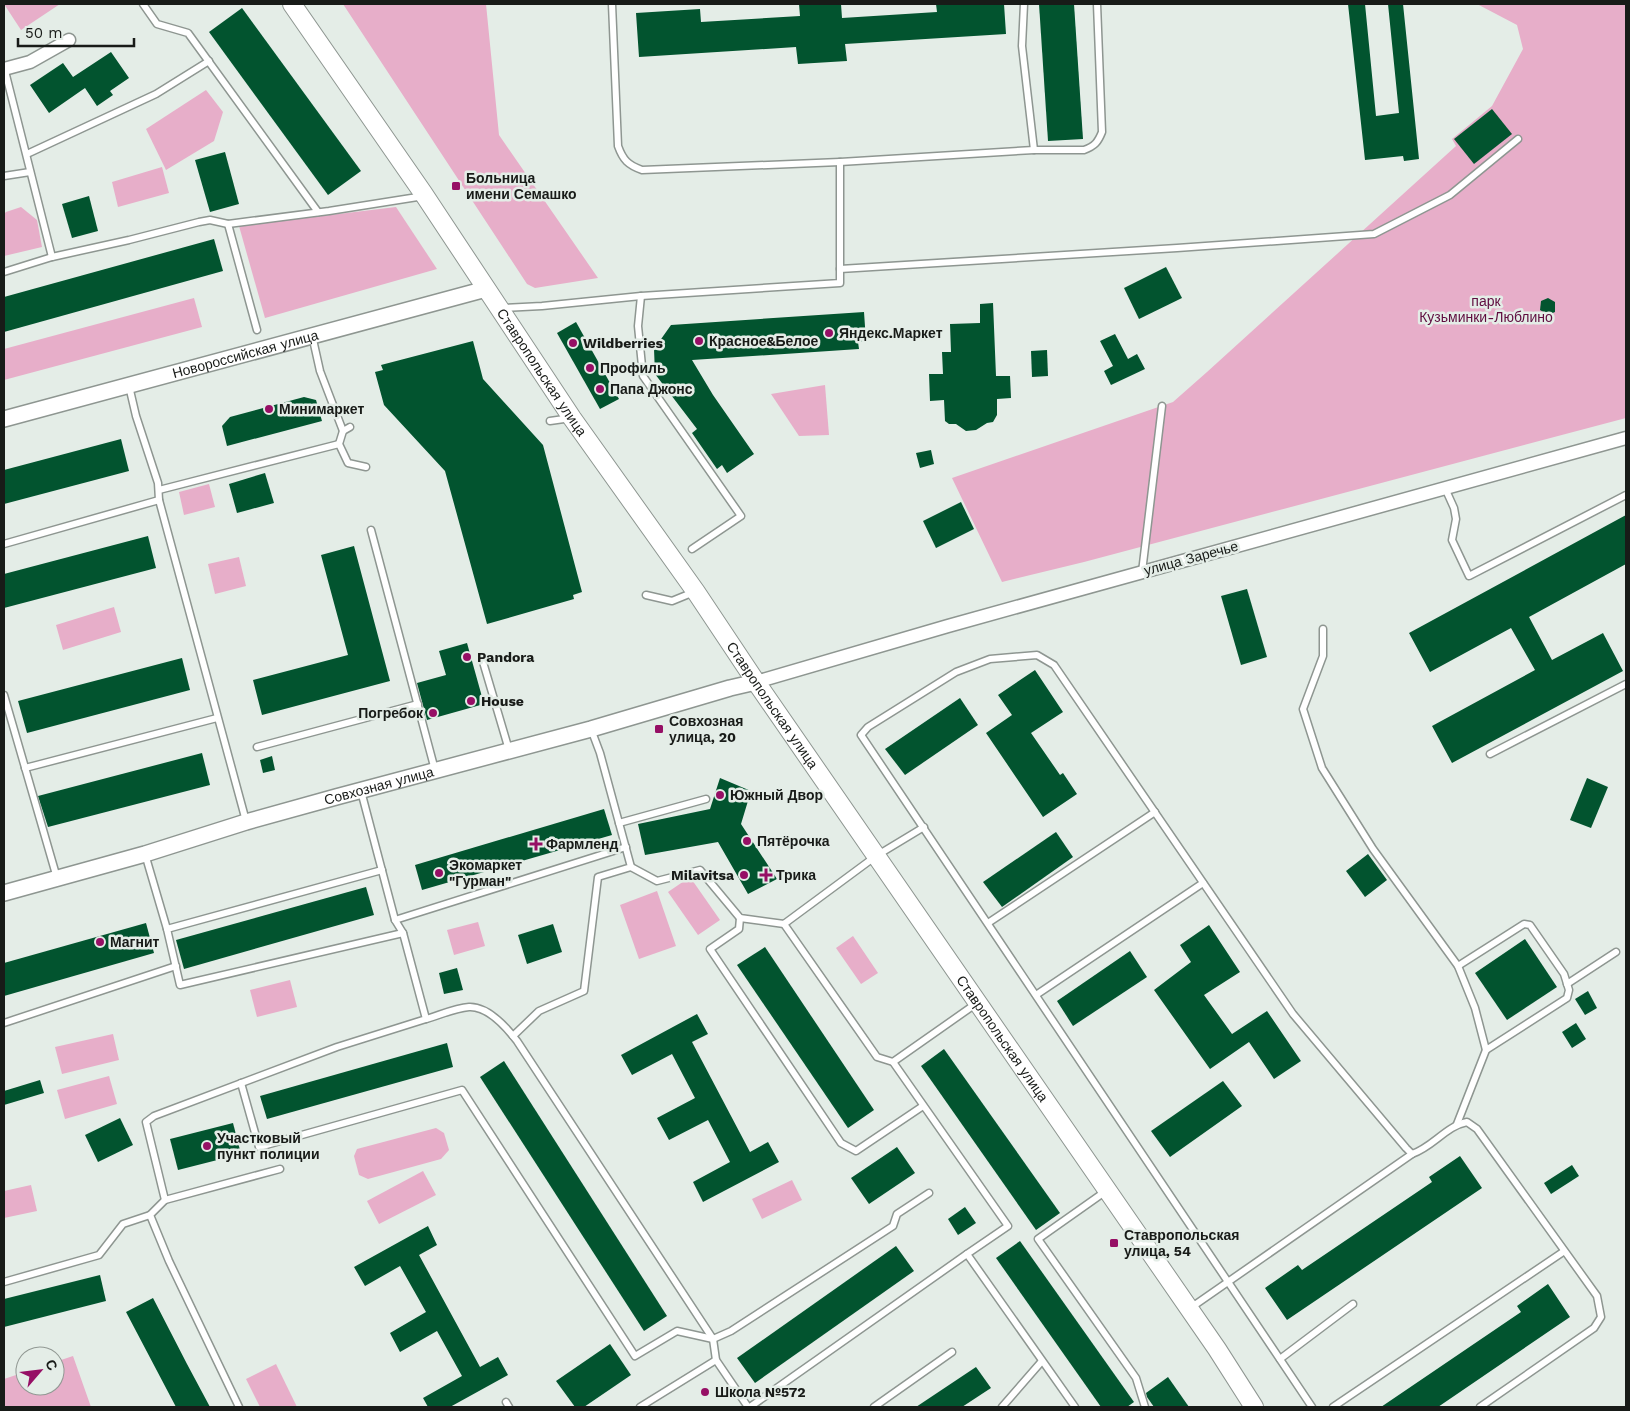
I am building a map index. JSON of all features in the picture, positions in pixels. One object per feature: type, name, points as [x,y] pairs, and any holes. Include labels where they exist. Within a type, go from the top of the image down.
[{"type":"main road","name":"Ставропольская улица","points":[[292,4],[425,196],[572,418],[696,592],[756,682],[1244,1389],[1254,1407]]},
{"type":"street","points":[[4,68],[30,62],[69,40]]},
{"type":"street","name":"Новороссийская улица","points":[[4,419],[486,289]]},
{"type":"street","name":"улица Заречье","points":[[756,682],[948,626],[1626,438]]},
{"type":"street","name":"Совхозная улица","points":[[4,893],[145,854],[246,822],[591,729],[756,682]]},
{"type":"lane","points":[[143,4],[157,24],[188,33],[318,212]]},
{"type":"lane","points":[[612,4],[618,146],[625,162],[642,170],[840,162],[1034,150],[1084,150],[1098,142],[1102,132],[1097,4]]},
{"type":"lane","points":[[1024,4],[1022,46],[1034,150]]},
{"type":"lane","points":[[27,154],[156,94],[209,61]]},
{"type":"lane","points":[[4,68],[52,257]]},
{"type":"lane","points":[[840,269],[1187,248],[1374,234],[1450,195],[1518,139]]},
{"type":"lane","points":[[500,309],[641,296],[840,283],[840,162]]},
{"type":"lane","points":[[4,176],[30,172]]},
{"type":"lane","points":[[4,272],[52,257],[198,222],[210,220],[228,224],[425,196]]},
{"type":"lane","points":[[228,224],[257,330]]},
{"type":"lane","points":[[641,296],[638,326],[643,376],[741,516],[692,549]]},
{"type":"lane","points":[[312,335],[320,370],[343,431]]},
{"type":"lane","points":[[129,386],[136,416],[158,483],[159,500],[246,822]]},
{"type":"lane","points":[[1142,572],[1162,406]]},
{"type":"lane","points":[[550,421],[572,418]]},
{"type":"lane","points":[[350,427],[343,431],[338,444],[348,463],[366,467]]},
{"type":"lane","points":[[159,490],[338,444]]},
{"type":"lane","points":[[1445,488],[1454,508],[1456,520],[1452,540],[1469,576],[1626,495]]},
{"type":"lane","points":[[4,544],[159,500]]},
{"type":"lane","points":[[371,530],[435,770]]},
{"type":"lane","points":[[646,595],[672,601],[696,592]]},
{"type":"lane","points":[[1323,629],[1323,656],[1303,709],[1322,768],[1373,849],[1458,966],[1475,1008],[1486,1050]]},
{"type":"lane","points":[[1312,1407],[924,826],[861,735],[868,727],[956,672],[990,659],[1037,655],[1054,665],[1293,1014],[1412,1154]]},
{"type":"lane","points":[[483,662],[509,750]]},
{"type":"lane","points":[[1490,754],[1626,684]]},
{"type":"lane","points":[[4,694],[58,878]]},
{"type":"lane","points":[[257,747],[418,704]]},
{"type":"lane","points":[[25,768],[217,718]]},
{"type":"lane","points":[[591,729],[600,753],[631,867]]},
{"type":"lane","points":[[361,790],[394,920],[403,933],[426,1019]]},
{"type":"lane","points":[[619,823],[706,799]]},
{"type":"lane","points":[[988,923],[1155,812]]},
{"type":"lane","points":[[513,1036],[539,1011],[584,990],[598,877],[631,867],[657,881],[700,870],[740,918],[784,924],[876,856],[924,826]]},
{"type":"lane","points":[[394,920],[626,848]]},
{"type":"lane","points":[[145,854],[167,929],[180,985],[403,933]]},
{"type":"lane","points":[[167,929],[382,870]]},
{"type":"lane","points":[[1036,995],[1204,883]]},
{"type":"lane","points":[[740,918],[739,928],[710,949],[841,1143],[856,1151],[923,1106]]},
{"type":"lane","points":[[166,1200],[146,1122],[154,1116],[337,1047],[426,1019],[471,1007],[488,1013],[503,1023],[513,1036],[713,1339],[716,1360],[749,1407],[1008,1226],[892,1062],[878,1056],[784,924]]},
{"type":"lane","points":[[1457,1124],[1486,1050],[1567,998],[1569,990],[1564,974],[1530,925],[1524,924],[1458,966]]},
{"type":"lane","points":[[1567,984],[1616,952]]},
{"type":"lane","points":[[4,1023],[176,966]]},
{"type":"lane","points":[[892,1062],[978,1002]]},
{"type":"lane","points":[[241,1083],[259,1147],[462,1090],[635,1356],[677,1332],[713,1339],[730,1331],[893,1226],[896,1214],[929,1193]]},
{"type":"lane","points":[[1189,1309],[1412,1154],[1420,1151],[1457,1124],[1467,1122],[1477,1129],[1563,1252],[1597,1296],[1601,1317],[1594,1328],[1480,1407]]},
{"type":"lane","points":[[4,1282],[100,1256],[123,1224],[150,1215],[166,1200],[280,1169]]},
{"type":"lane","points":[[1107,1190],[1038,1239],[1136,1378],[1145,1407]]},
{"type":"lane","points":[[150,1215],[169,1261],[239,1407]]},
{"type":"lane","points":[[1333,1407],[1563,1252]]},
{"type":"lane","points":[[967,1254],[1075,1407]]},
{"type":"lane","points":[[1280,1359],[1354,1304]]},
{"type":"lane","points":[[874,1407],[952,1352]]},
{"type":"lane","points":[[640,1407],[716,1360]]},
{"type":"lane","points":[[1002,1407],[1042,1360]]},
{"type":"green space","points":[[4,4],[60,4],[21,30]]},
{"type":"green space","points":[[343,4],[486,4],[499,135],[598,278],[535,288],[527,284]]},
{"type":"green space","name":"парк Кузьминки-Люблино","points":[[1477,4],[1626,4],[1626,418],[1084,562],[1002,582],[952,478],[1173,402],[1207,372],[1456,146],[1452,139],[1492,106],[1523,49],[1517,25]]},
{"type":"green space","points":[[206,90],[223,112],[214,141],[166,170],[146,129]]},
{"type":"green space","points":[[162,167],[169,193],[118,207],[112,182]]},
{"type":"green space","points":[[21,207],[37,220],[42,247],[4,256],[4,214]]},
{"type":"green space","points":[[396,207],[437,269],[265,318],[239,226]]},
{"type":"green space","points":[[194,298],[202,327],[4,380],[4,349]]},
{"type":"green space","points":[[825,385],[829,435],[799,436],[771,394]]},
{"type":"green space","points":[[209,484],[215,507],[184,515],[179,492]]},
{"type":"green space","points":[[239,557],[246,586],[215,594],[208,564]]},
{"type":"green space","points":[[114,607],[121,632],[63,650],[56,625]]},
{"type":"green space","points":[[690,877],[720,920],[698,935],[668,892]]},
{"type":"green space","points":[[657,891],[676,946],[639,959],[620,905]]},
{"type":"green space","points":[[478,922],[485,946],[454,955],[447,930]]},
{"type":"green space","points":[[853,936],[878,973],[861,984],[836,948]]},
{"type":"green space","points":[[290,980],[297,1007],[257,1017],[250,990]]},
{"type":"green space","points":[[113,1034],[119,1060],[62,1074],[55,1047]]},
{"type":"green space","points":[[109,1076],[117,1104],[65,1119],[57,1090]]},
{"type":"green space","points":[[436,1128],[444,1133],[449,1150],[441,1159],[368,1179],[359,1175],[354,1156],[357,1149]]},
{"type":"green space","points":[[423,1171],[436,1195],[379,1224],[367,1201]]},
{"type":"green space","points":[[792,1180],[802,1200],[762,1219],[752,1199]]},
{"type":"green space","points":[[31,1185],[37,1211],[4,1218],[4,1191]]},
{"type":"green space","points":[[73,1356],[91,1407],[4,1407],[4,1379],[15,1375],[15,1396],[65,1396],[65,1359]]},
{"type":"green space","points":[[276,1364],[297,1407],[260,1407],[246,1379]]},
{"type":"building","points":[[799,4],[841,4],[842,18],[937,12],[936,4],[1004,4],[1006,34],[845,44],[847,61],[798,64],[796,47],[639,57],[636,13],[700,9],[701,22],[800,16]]},
{"type":"building","points":[[1039,4],[1074,4],[1083,139],[1048,141]]},
{"type":"building","points":[[1348,4],[1365,4],[1376,116],[1399,113],[1388,4],[1403,4],[1419,159],[1404,161],[1403,156],[1365,160]]},
{"type":"building","points":[[242,8],[361,171],[328,195],[209,32]]},
{"type":"building","points":[[111,52],[129,78],[110,91],[113,95],[97,106],[85,88],[49,113],[30,85],[63,63],[73,77]]},
{"type":"building","points":[[1492,109],[1512,134],[1474,164],[1454,139]]},
{"type":"building","points":[[225,152],[239,204],[210,212],[195,160]]},
{"type":"building","points":[[89,196],[98,231],[72,238],[62,204]]},
{"type":"building","points":[[214,239],[223,271],[4,332],[4,297]]},
{"type":"building","points":[[1166,267],[1182,298],[1139,319],[1124,288]]},
{"type":"building","points":[[1548,298],[1555,302],[1555,312],[1548,315],[1540,310],[1541,301]]},
{"type":"building","points":[[993,303],[996,376],[1010,376],[1011,398],[997,399],[997,415],[993,422],[987,423],[976,430],[966,431],[956,424],[949,424],[945,421],[944,400],[930,401],[929,374],[943,374],[942,352],[951,352],[950,324],[980,323],[980,304]]},
{"type":"building","points":[[864,312],[866,341],[858,342],[859,349],[692,360],[713,395],[754,454],[727,473],[722,465],[717,469],[692,433],[697,429],[655,374],[654,349],[671,325]]},
{"type":"building","points":[[576,322],[619,399],[600,409],[557,333]]},
{"type":"building","points":[[1115,334],[1128,359],[1137,354],[1145,369],[1111,385],[1104,371],[1113,366],[1100,341]]},
{"type":"building","points":[[473,341],[483,379],[543,445],[582,592],[573,595],[574,599],[487,624],[445,471],[384,405],[375,372],[383,370],[381,365]]},
{"type":"building","points":[[1047,350],[1048,376],[1032,377],[1031,351]]},
{"type":"building","points":[[304,397],[316,400],[322,421],[227,446],[222,426],[230,417]]},
{"type":"building","points":[[121,439],[129,471],[4,504],[4,470]]},
{"type":"building","points":[[931,450],[934,464],[920,468],[916,453]]},
{"type":"building","points":[[265,473],[274,503],[237,513],[229,484]]},
{"type":"building","points":[[961,502],[974,529],[936,548],[923,521]]},
{"type":"building","points":[[1626,515],[1626,564],[1529,617],[1552,660],[1603,633],[1623,671],[1452,763],[1432,726],[1535,670],[1511,628],[1430,672],[1409,633]]},
{"type":"building","points":[[148,536],[156,568],[4,608],[4,574]]},
{"type":"building","points":[[354,546],[390,681],[262,715],[253,680],[348,655],[321,555]]},
{"type":"building","points":[[1247,589],[1267,657],[1241,665],[1221,596]]},
{"type":"building","points":[[467,643],[484,704],[427,720],[417,683],[446,675],[439,651]]},
{"type":"building","points":[[182,658],[190,690],[27,733],[18,701]]},
{"type":"building","points":[[1035,670],[1063,712],[1031,733],[1060,775],[1063,773],[1077,794],[1043,817],[986,733],[1012,715],[998,695]]},
{"type":"building","points":[[960,698],[978,725],[905,775],[885,749]]},
{"type":"building","points":[[202,753],[210,785],[48,827],[38,796]]},
{"type":"building","points":[[272,756],[275,770],[263,773],[260,760]]},
{"type":"building","points":[[720,778],[751,791],[741,824],[777,879],[748,894],[718,842],[645,855],[638,824],[710,809]]},
{"type":"building","points":[[1587,778],[1608,787],[1591,828],[1570,820]]},
{"type":"building","points":[[604,809],[612,835],[422,890],[415,865]]},
{"type":"building","points":[[1056,832],[1073,857],[1002,907],[983,882]]},
{"type":"building","points":[[1368,854],[1387,880],[1365,897],[1346,871]]},
{"type":"building","points":[[366,887],[374,915],[184,969],[176,940]]},
{"type":"building","points":[[146,923],[154,953],[4,996],[4,963]]},
{"type":"building","points":[[553,924],[562,952],[527,964],[518,935]]},
{"type":"building","points":[[1209,925],[1240,972],[1204,995],[1232,1034],[1267,1011],[1301,1061],[1274,1079],[1249,1042],[1210,1069],[1154,990],[1191,962],[1180,945]]},
{"type":"building","points":[[1525,939],[1557,987],[1507,1020],[1475,973]]},
{"type":"building","points":[[765,947],[874,1110],[848,1128],[737,965]]},
{"type":"building","points":[[1130,951],[1147,977],[1073,1026],[1057,1001]]},
{"type":"building","points":[[457,968],[463,990],[444,994],[439,973]]},
{"type":"building","points":[[1588,991],[1597,1008],[1585,1015],[1575,999]]},
{"type":"building","points":[[697,1014],[708,1034],[692,1042],[750,1152],[768,1142],[779,1162],[703,1202],[693,1182],[730,1162],[708,1120],[669,1140],[657,1118],[695,1098],[672,1054],[632,1075],[621,1055]]},
{"type":"building","points":[[1576,1023],[1586,1039],[1572,1048],[1562,1032]]},
{"type":"building","points":[[447,1043],[453,1067],[267,1119],[260,1096]]},
{"type":"building","points":[[944,1049],[1060,1213],[1036,1230],[921,1066]]},
{"type":"building","points":[[504,1061],[667,1316],[644,1331],[480,1077]]},
{"type":"building","points":[[40,1080],[44,1093],[4,1105],[4,1091]]},
{"type":"building","points":[[1223,1081],[1242,1106],[1170,1157],[1151,1131]]},
{"type":"building","points":[[120,1118],[133,1145],[98,1162],[85,1135]]},
{"type":"building","points":[[233,1123],[241,1154],[178,1170],[170,1139]]},
{"type":"building","points":[[897,1147],[915,1173],[869,1204],[851,1178]]},
{"type":"building","points":[[1460,1156],[1482,1188],[1287,1320],[1265,1288],[1298,1265],[1302,1270],[1432,1182],[1429,1177]]},
{"type":"building","points":[[1572,1165],[1579,1176],[1551,1194],[1544,1183]]},
{"type":"building","points":[[965,1207],[976,1223],[958,1235],[948,1219]]},
{"type":"building","points":[[428,1226],[437,1245],[419,1255],[480,1367],[498,1357],[508,1375],[450,1407],[428,1407],[423,1398],[462,1376],[437,1331],[400,1352],[390,1333],[426,1312],[400,1266],[365,1286],[354,1267]]},
{"type":"building","points":[[1020,1241],[1134,1402],[1127,1407],[1101,1407],[996,1258]]},
{"type":"building","points":[[896,1246],[914,1271],[755,1383],[737,1358]]},
{"type":"building","points":[[100,1275],[106,1301],[4,1327],[4,1299]]},
{"type":"building","points":[[1548,1284],[1570,1317],[1438,1407],[1381,1407],[1521,1312],[1517,1306]]},
{"type":"building","points":[[153,1298],[210,1407],[176,1407],[126,1312]]},
{"type":"building","points":[[610,1344],[631,1375],[584,1407],[575,1407],[556,1381]]},
{"type":"building","points":[[976,1367],[991,1388],[962,1407],[916,1407]]},
{"type":"building","points":[[1168,1377],[1189,1407],[1154,1407],[1147,1397],[1146,1393]]},
{"type":"place","name":"Больница имени Семашко","points":[[456,186]]},
{"type":"place","name":"Яндекс.Маркет","points":[[829,333]]},
{"type":"place","name":"Красное&Белое","points":[[699,341]]},
{"type":"place","name":"Wildberries","points":[[573,343]]},
{"type":"place","name":"Профиль","points":[[590,368]]},
{"type":"place","name":"Папа Джонс","points":[[600,389]]},
{"type":"place","name":"Минимаркет","points":[[269,409]]},
{"type":"place","name":"Pandora","points":[[467,657]]},
{"type":"place","name":"House","points":[[471,701]]},
{"type":"place","name":"Погребок","points":[[433,713]]},
{"type":"place","name":"Совхозная улица, 20","points":[[659,729]]},
{"type":"place","name":"Южный Двор","points":[[720,795]]},
{"type":"place","name":"Пятёрочка","points":[[747,841]]},
{"type":"place","name":"Фармленд","points":[[536,844]]},
{"type":"place","name":"Экомаркет \"Гурман\"","points":[[439,873]]},
{"type":"place","name":"Milavitsa","points":[[744,875]]},
{"type":"place","name":"Трика","points":[[766,875]]},
{"type":"place","name":"Магнит","points":[[100,942]]},
{"type":"place","name":"Участковый пункт полиции","points":[[207,1146]]},
{"type":"place","name":"Ставропольская улица, 54","points":[[1114,1243]]},
{"type":"place","name":"Школа №572","points":[[705,1392]]}]
